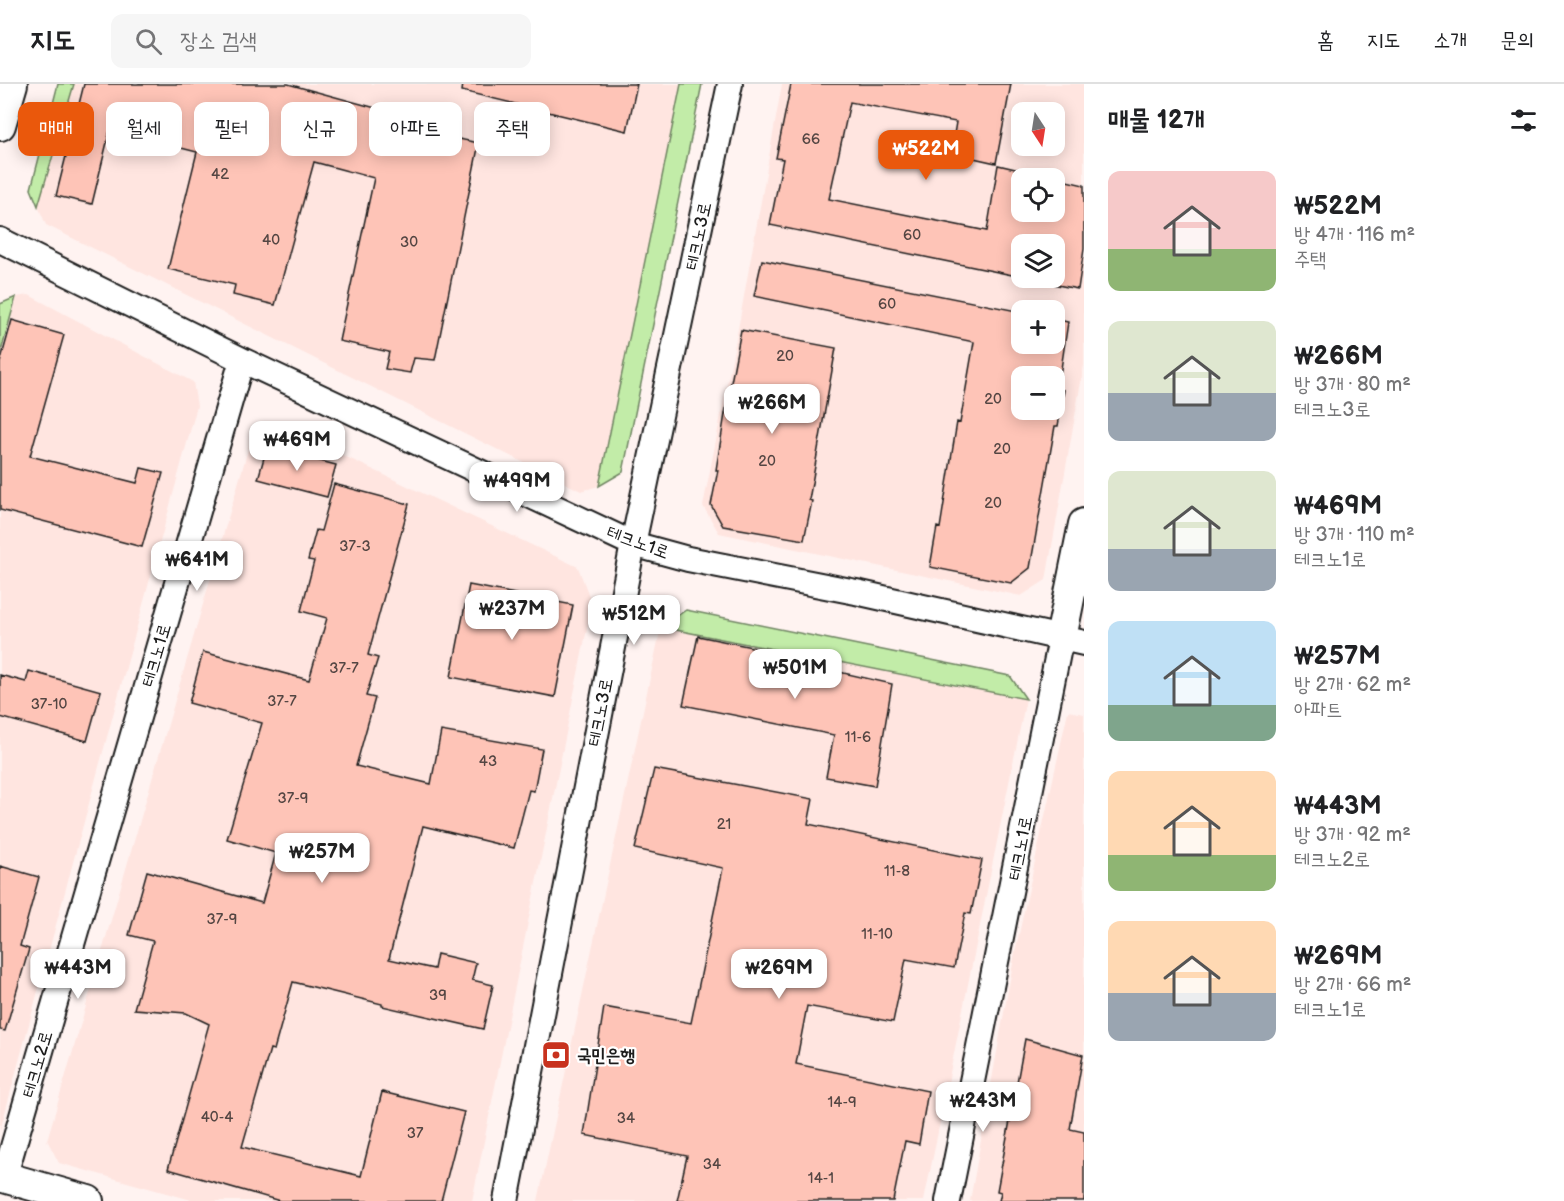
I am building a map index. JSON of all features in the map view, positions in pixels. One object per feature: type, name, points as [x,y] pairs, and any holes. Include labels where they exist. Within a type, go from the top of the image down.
[{"type":"main road","points":[[0,125],[12,84]]},
{"type":"main road","name":"테크노1로","points":[[1073,641],[1084,524]]},
{"type":"main road","name":"테크노2로","points":[[2,1177],[88,1201]]},
{"type":"street","name":"테크노3로","points":[[506,1201],[633,544],[730,84]]},
{"type":"street","name":"테크노1로","points":[[0,240],[243,360],[633,544],[688,559],[856,592],[1073,641],[977,1057],[948,1201]]},
{"type":"street","name":"테크노1로","points":[[111,812],[243,360]]},
{"type":"street","name":"테크노2로","points":[[2,1177],[111,812]]},
{"type":"shaded area","points":[[74,84],[681,84],[599,486],[581,491],[46,225],[38,206],[53,156],[94,156],[94,102],[69,102]]},
{"type":"shaded area","points":[[782,84],[1084,84],[1084,365],[1046,580],[1021,596],[719,533],[703,506],[739,324]]},
{"type":"shaded area","points":[[29,295],[193,382],[197,406],[0,1131],[0,355],[16,297]]},
{"type":"shaded area","points":[[279,425],[578,567],[592,604],[472,1201],[195,1201],[59,1163],[47,1140],[252,436]]},
{"type":"shaded area","points":[[661,627],[1026,699],[924,1201],[538,1201]]},
{"type":"shaded area","points":[[1068,711],[1084,714],[1084,1201],[970,1201],[1015,952]]},
{"type":"green space","points":[[58,84],[74,84],[69,102],[53,102]]},
{"type":"green space","points":[[681,84],[702,84],[623,472],[599,486]]},
{"type":"green space","points":[[39,156],[53,156],[38,206],[31,189]]},
{"type":"green space","points":[[16,297],[0,355],[0,304]]},
{"type":"green space","points":[[686,610],[1010,676],[1026,699],[661,627]]},
{"type":"building","points":[[84,84],[288,84],[354,102],[281,102],[281,156],[357,156],[357,103],[369,106],[369,156],[462,156],[462,140],[474,142],[474,156],[476,156],[435,360],[414,358],[410,373],[385,369],[389,352],[339,341],[374,178],[314,162],[275,305],[233,295],[235,285],[168,269],[196,156],[269,156],[269,102],[194,102],[194,151],[182,148],[182,102],[106,102],[106,146],[92,204],[56,196],[66,156],[94,156],[94,102],[80,102]]},
{"type":"building","points":[[463,84],[637,84],[627,131],[550,112],[550,102],[507,102],[462,91]]},
{"type":"building","points":[[791,84],[1011,84],[996,163],[951,153],[956,122],[850,102],[829,199],[987,231],[998,165],[1011,168],[1011,222],[1065,222],[1065,181],[1084,185],[1084,249],[1078,289],[1065,286],[1065,234],[1011,234],[1011,275],[770,225],[783,159],[776,158]]},
{"type":"building","points":[[762,260],[1011,310],[1011,354],[1063,354],[1061,366],[1011,366],[1011,420],[1059,420],[1058,426],[1055,426],[1030,568],[1011,583],[930,567],[937,527],[940,528],[957,422],[960,423],[974,342],[754,296]]},
{"type":"building","points":[[12,320],[64,335],[30,456],[137,483],[141,468],[163,473],[142,547],[0,510],[0,363]]},
{"type":"building","points":[[1065,321],[1068,322],[1065,342]]},
{"type":"building","points":[[741,330],[836,348],[804,540],[723,526],[711,505]]},
{"type":"building","points":[[267,447],[336,465],[327,497],[258,479]]},
{"type":"building","points":[[334,484],[409,504],[368,655],[378,658],[366,696],[375,698],[356,766],[431,784],[441,731],[542,749],[534,791],[529,790],[514,848],[423,826],[389,959],[434,969],[437,954],[476,963],[472,980],[493,985],[483,1029],[382,1006],[382,1004],[293,982],[274,1050],[270,1049],[242,1147],[361,1176],[382,1092],[464,1112],[441,1201],[280,1201],[168,1169],[209,1024],[186,1013],[134,1009],[153,941],[129,935],[147,871],[262,903],[276,853],[227,839],[262,723],[189,703],[203,652],[309,680],[327,618],[301,611],[314,561],[308,560],[316,530],[321,531]]},
{"type":"building","points":[[469,585],[573,605],[555,697],[451,677]]},
{"type":"building","points":[[698,636],[840,665],[839,672],[892,684],[875,786],[826,777],[834,735],[683,705]]},
{"type":"building","points":[[29,671],[101,691],[87,741],[0,717],[0,675],[26,682]]},
{"type":"building","points":[[654,769],[813,799],[808,824],[982,860],[971,914],[965,913],[954,968],[906,959],[893,1022],[807,1006],[796,1064],[928,1091],[919,1144],[905,1141],[893,1201],[677,1201],[687,1156],[584,1135],[604,1007],[691,1023],[723,868],[635,849]]},
{"type":"building","points":[[0,866],[39,877],[20,946],[29,949],[5,1031],[0,1030]]},
{"type":"building","points":[[1025,1039],[1083,1055],[1070,1129],[1084,1132],[1084,1201],[999,1201],[1001,1192],[997,1191]]},
{"type":"place","name":"국민은행","points":[[556,1055]]}]
